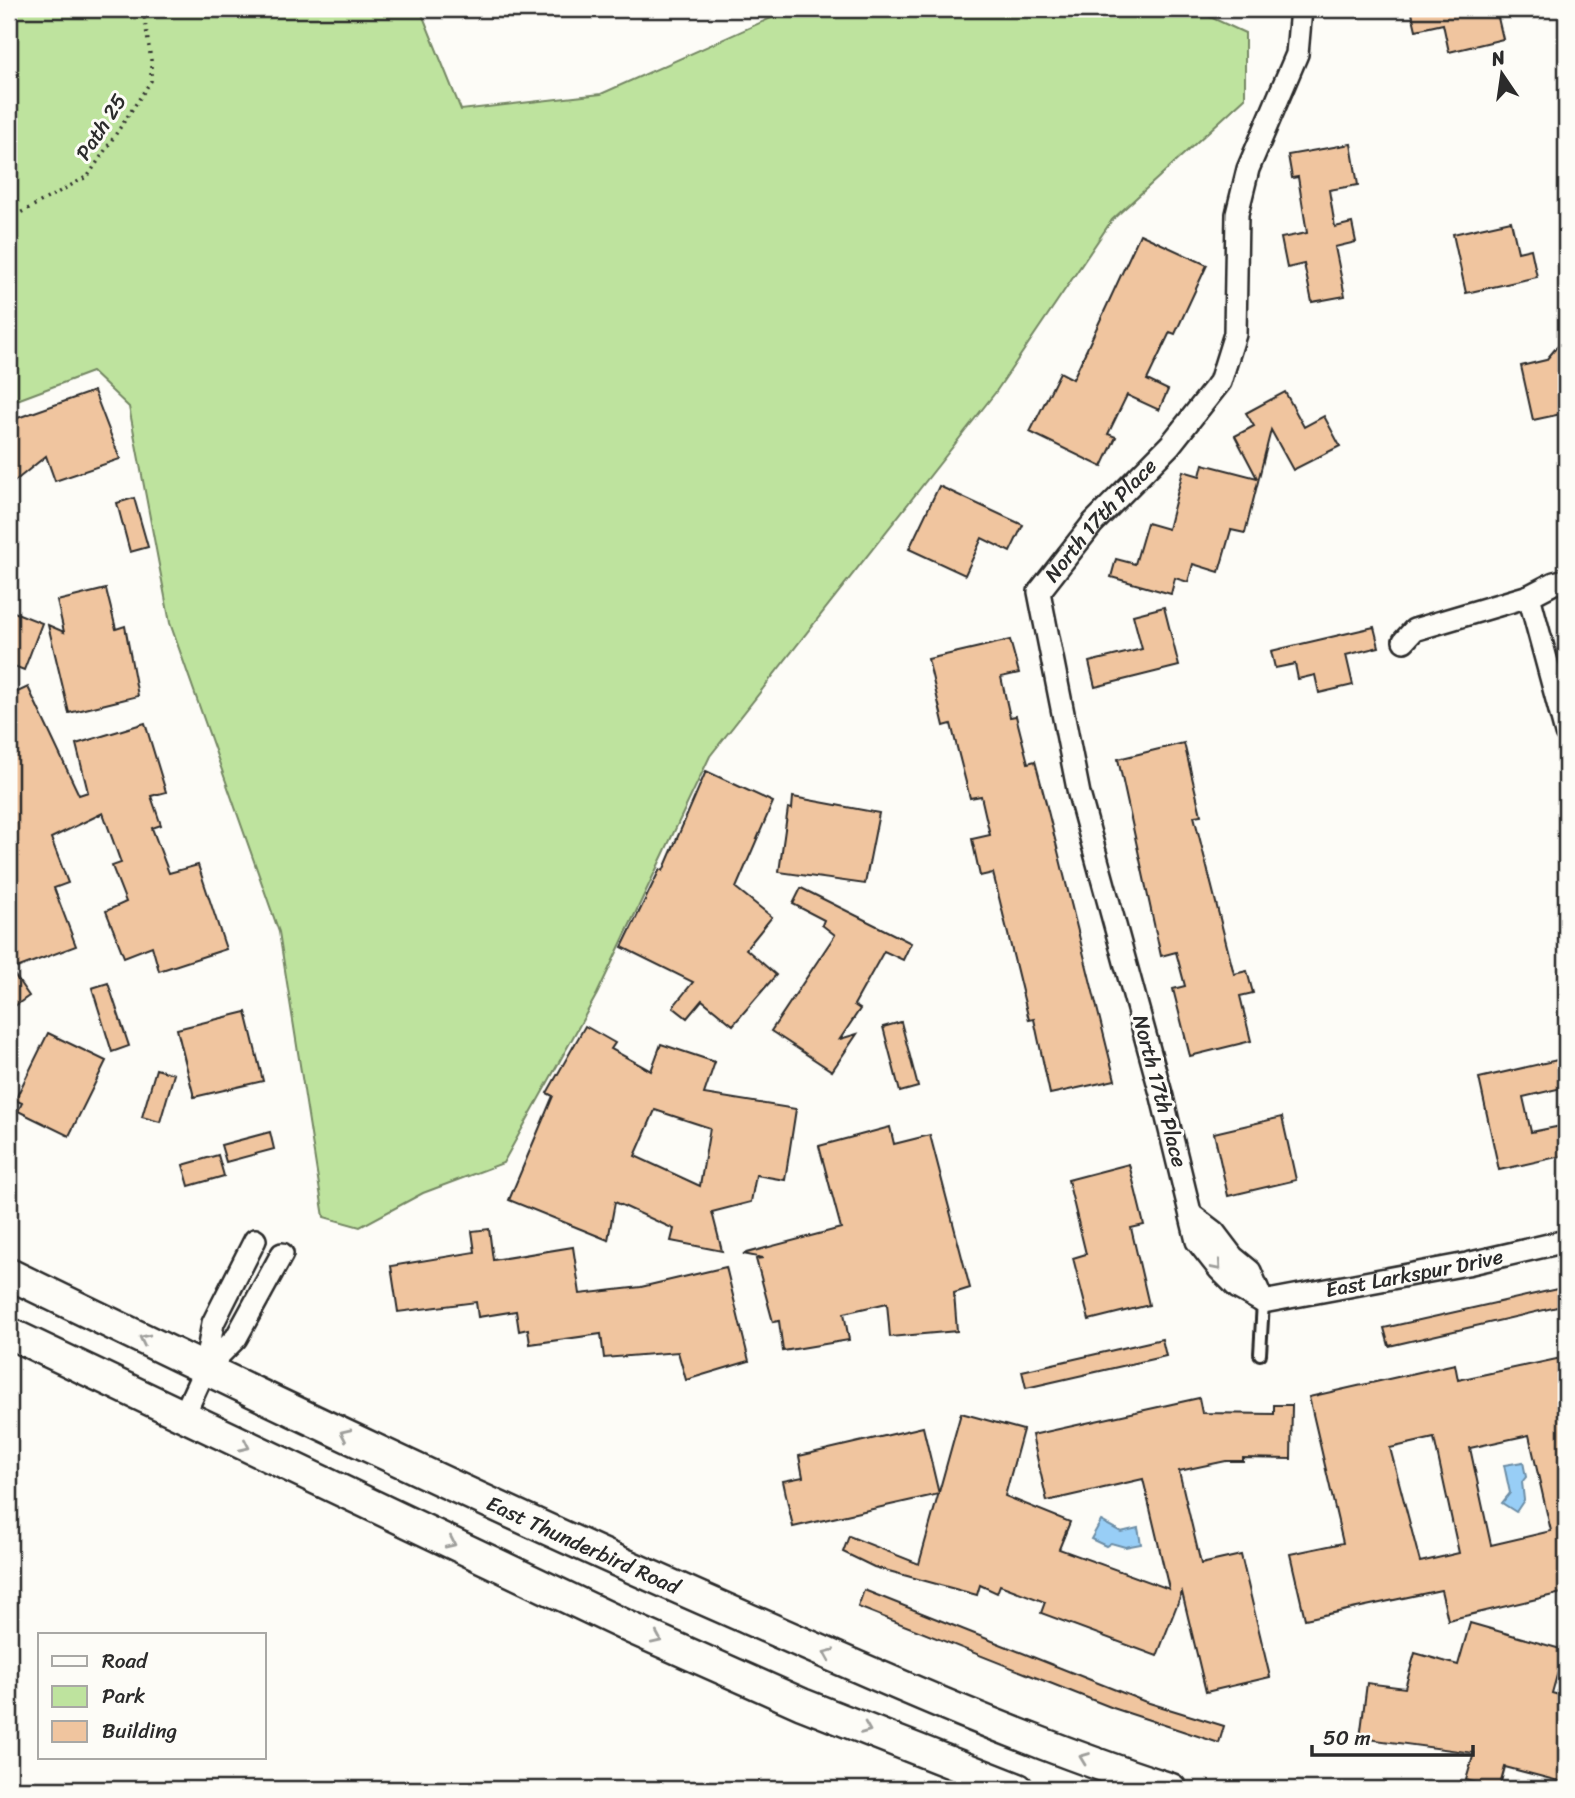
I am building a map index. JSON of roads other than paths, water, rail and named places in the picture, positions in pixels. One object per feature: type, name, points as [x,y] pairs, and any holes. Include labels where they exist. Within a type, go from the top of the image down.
[{"type":"main road","name":"East Thunderbird Road","points":[[9,1274],[205,1369],[654,1578],[989,1723],[1171,1789]]},
{"type":"main road","points":[[9,1333],[643,1633],[802,1704],[1018,1789]]},
{"type":"street","name":"North 17th Place","points":[[1263,1302],[1250,1271],[1233,1257],[1214,1232],[1193,1216],[1079,794],[1040,592],[1093,523],[1170,445],[1220,382],[1235,334],[1237,214],[1248,169],[1297,54],[1301,9]]},
{"type":"street","points":[[1404,641],[1414,630],[1529,596],[1566,580]]},
{"type":"street","points":[[1529,596],[1566,733]]},
{"type":"street","points":[[183,1417],[205,1369],[213,1323],[255,1240]]},
{"type":"street","name":"East Larkspur Drive","points":[[1263,1302],[1466,1264],[1566,1241]]},
{"type":"street","points":[[205,1369],[236,1338],[282,1254]]},
{"type":"lane","points":[[1260,1354],[1263,1302]]},
{"type":"water","points":[[1523,1462],[1526,1477],[1522,1482],[1524,1500],[1516,1512],[1502,1503],[1510,1493],[1504,1465]]},
{"type":"water","points":[[1101,1521],[1121,1532],[1138,1528],[1141,1544],[1125,1547],[1111,1543],[1106,1546],[1091,1539]]}]
